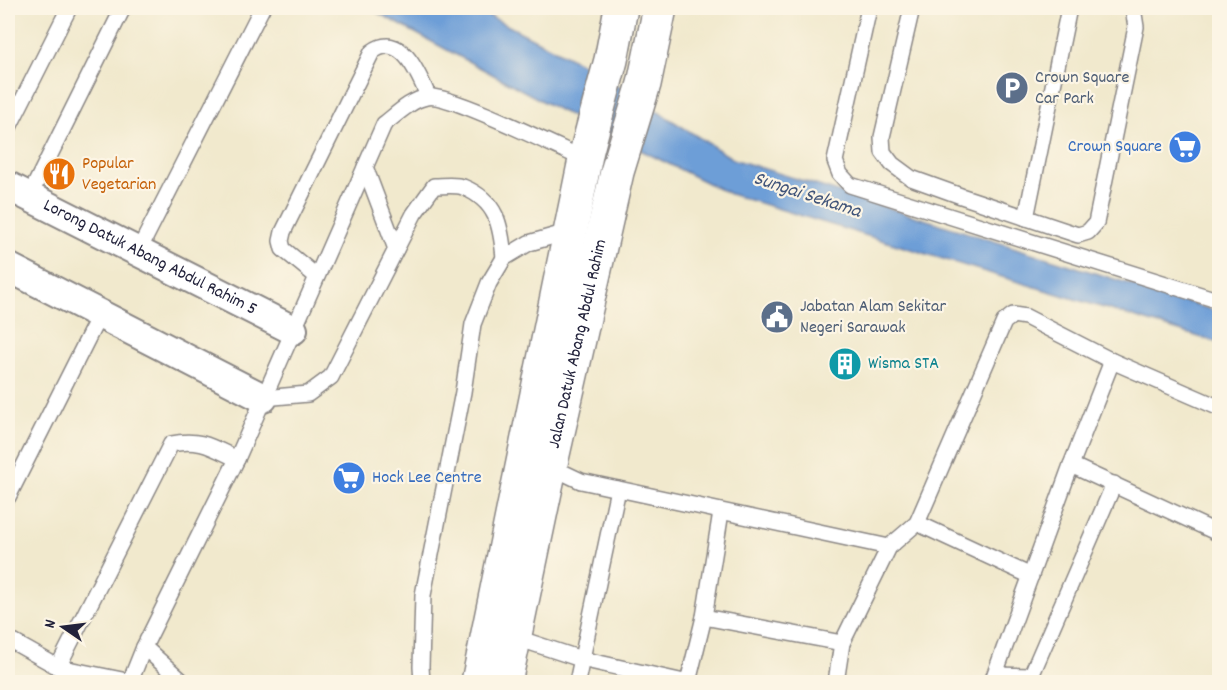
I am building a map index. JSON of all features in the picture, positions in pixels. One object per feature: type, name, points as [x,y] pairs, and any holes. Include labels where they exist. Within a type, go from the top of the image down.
[{"type":"street","name":"Jalan Datuk Abang Abdul Rahim","points":[[478,682],[586,155],[611,60],[621,8]]},
{"type":"street","name":"Jalan Datuk Abang Abdul Rahim","points":[[505,682],[551,463],[617,172],[644,84],[660,8]]},
{"type":"street","name":"Lorong Datuk Abang Abdul Rahim 5","points":[[18,191],[293,330]]},
{"type":"street","points":[[8,267],[263,398]]},
{"type":"lane","points":[[8,129],[69,8]]},
{"type":"lane","points":[[18,191],[123,8]]},
{"type":"lane","points":[[138,252],[262,8]]},
{"type":"lane","points":[[869,8],[835,161],[840,174],[850,185],[1220,301]]},
{"type":"lane","points":[[912,8],[882,137],[882,152],[891,164],[911,178],[1078,235],[1088,232],[1096,224],[1136,27],[1133,8]]},
{"type":"lane","points":[[1026,218],[1070,8]]},
{"type":"lane","points":[[316,276],[283,249],[281,241],[283,232],[372,52],[381,45],[390,45],[407,57],[418,73],[428,96]]},
{"type":"lane","points":[[8,639],[58,667],[131,682],[144,647],[237,459],[384,124],[407,106],[428,96],[455,102],[586,155]]},
{"type":"lane","points":[[365,167],[396,249]]},
{"type":"lane","points":[[263,398],[308,394],[331,377],[414,214],[434,186],[462,187],[487,202],[501,227],[504,258]]},
{"type":"lane","points":[[422,682],[423,595],[463,392],[473,324],[489,283],[504,258],[529,243],[571,231]]},
{"type":"lane","points":[[8,496],[100,314]]},
{"type":"lane","points":[[836,682],[842,643],[889,547],[917,523],[1004,322],[1013,315],[1026,317],[1112,361],[1220,408]]},
{"type":"lane","points":[[1112,361],[1071,465],[994,679],[1031,676],[1114,484]]},
{"type":"lane","points":[[58,667],[171,444],[189,440],[237,459]]},
{"type":"lane","points":[[551,463],[562,472],[581,481],[889,547]]},
{"type":"lane","points":[[1071,465],[1220,534]]},
{"type":"lane","points":[[577,682],[618,489]]},
{"type":"lane","points":[[688,682],[704,617],[722,512]]},
{"type":"lane","points":[[917,523],[1031,576]]},
{"type":"lane","points":[[704,617],[842,643]]},
{"type":"lane","points":[[514,637],[581,659],[684,682]]},
{"type":"lane","points":[[144,647],[183,682]]},
{"type":"lane","points":[[413,682],[421,667]]},
{"type":"water","name":"Sungai Sekama","points":[[369,8],[474,8],[584,65],[733,159],[1219,312],[1219,343],[730,194],[559,110]]},
{"type":"place","name":"Crown Square Car Park","points":[[1012,88]]},
{"type":"place","name":"Crown Square","points":[[1185,147]]},
{"type":"place","name":"Popular Vegetarian","points":[[59,174]]},
{"type":"place","name":"Jabatan Alam Sekitar Negeri Sarawak","points":[[777,317]]},
{"type":"place","name":"Wisma STA","points":[[845,364]]},
{"type":"place","name":"Hock Lee Centre","points":[[349,478]]}]
